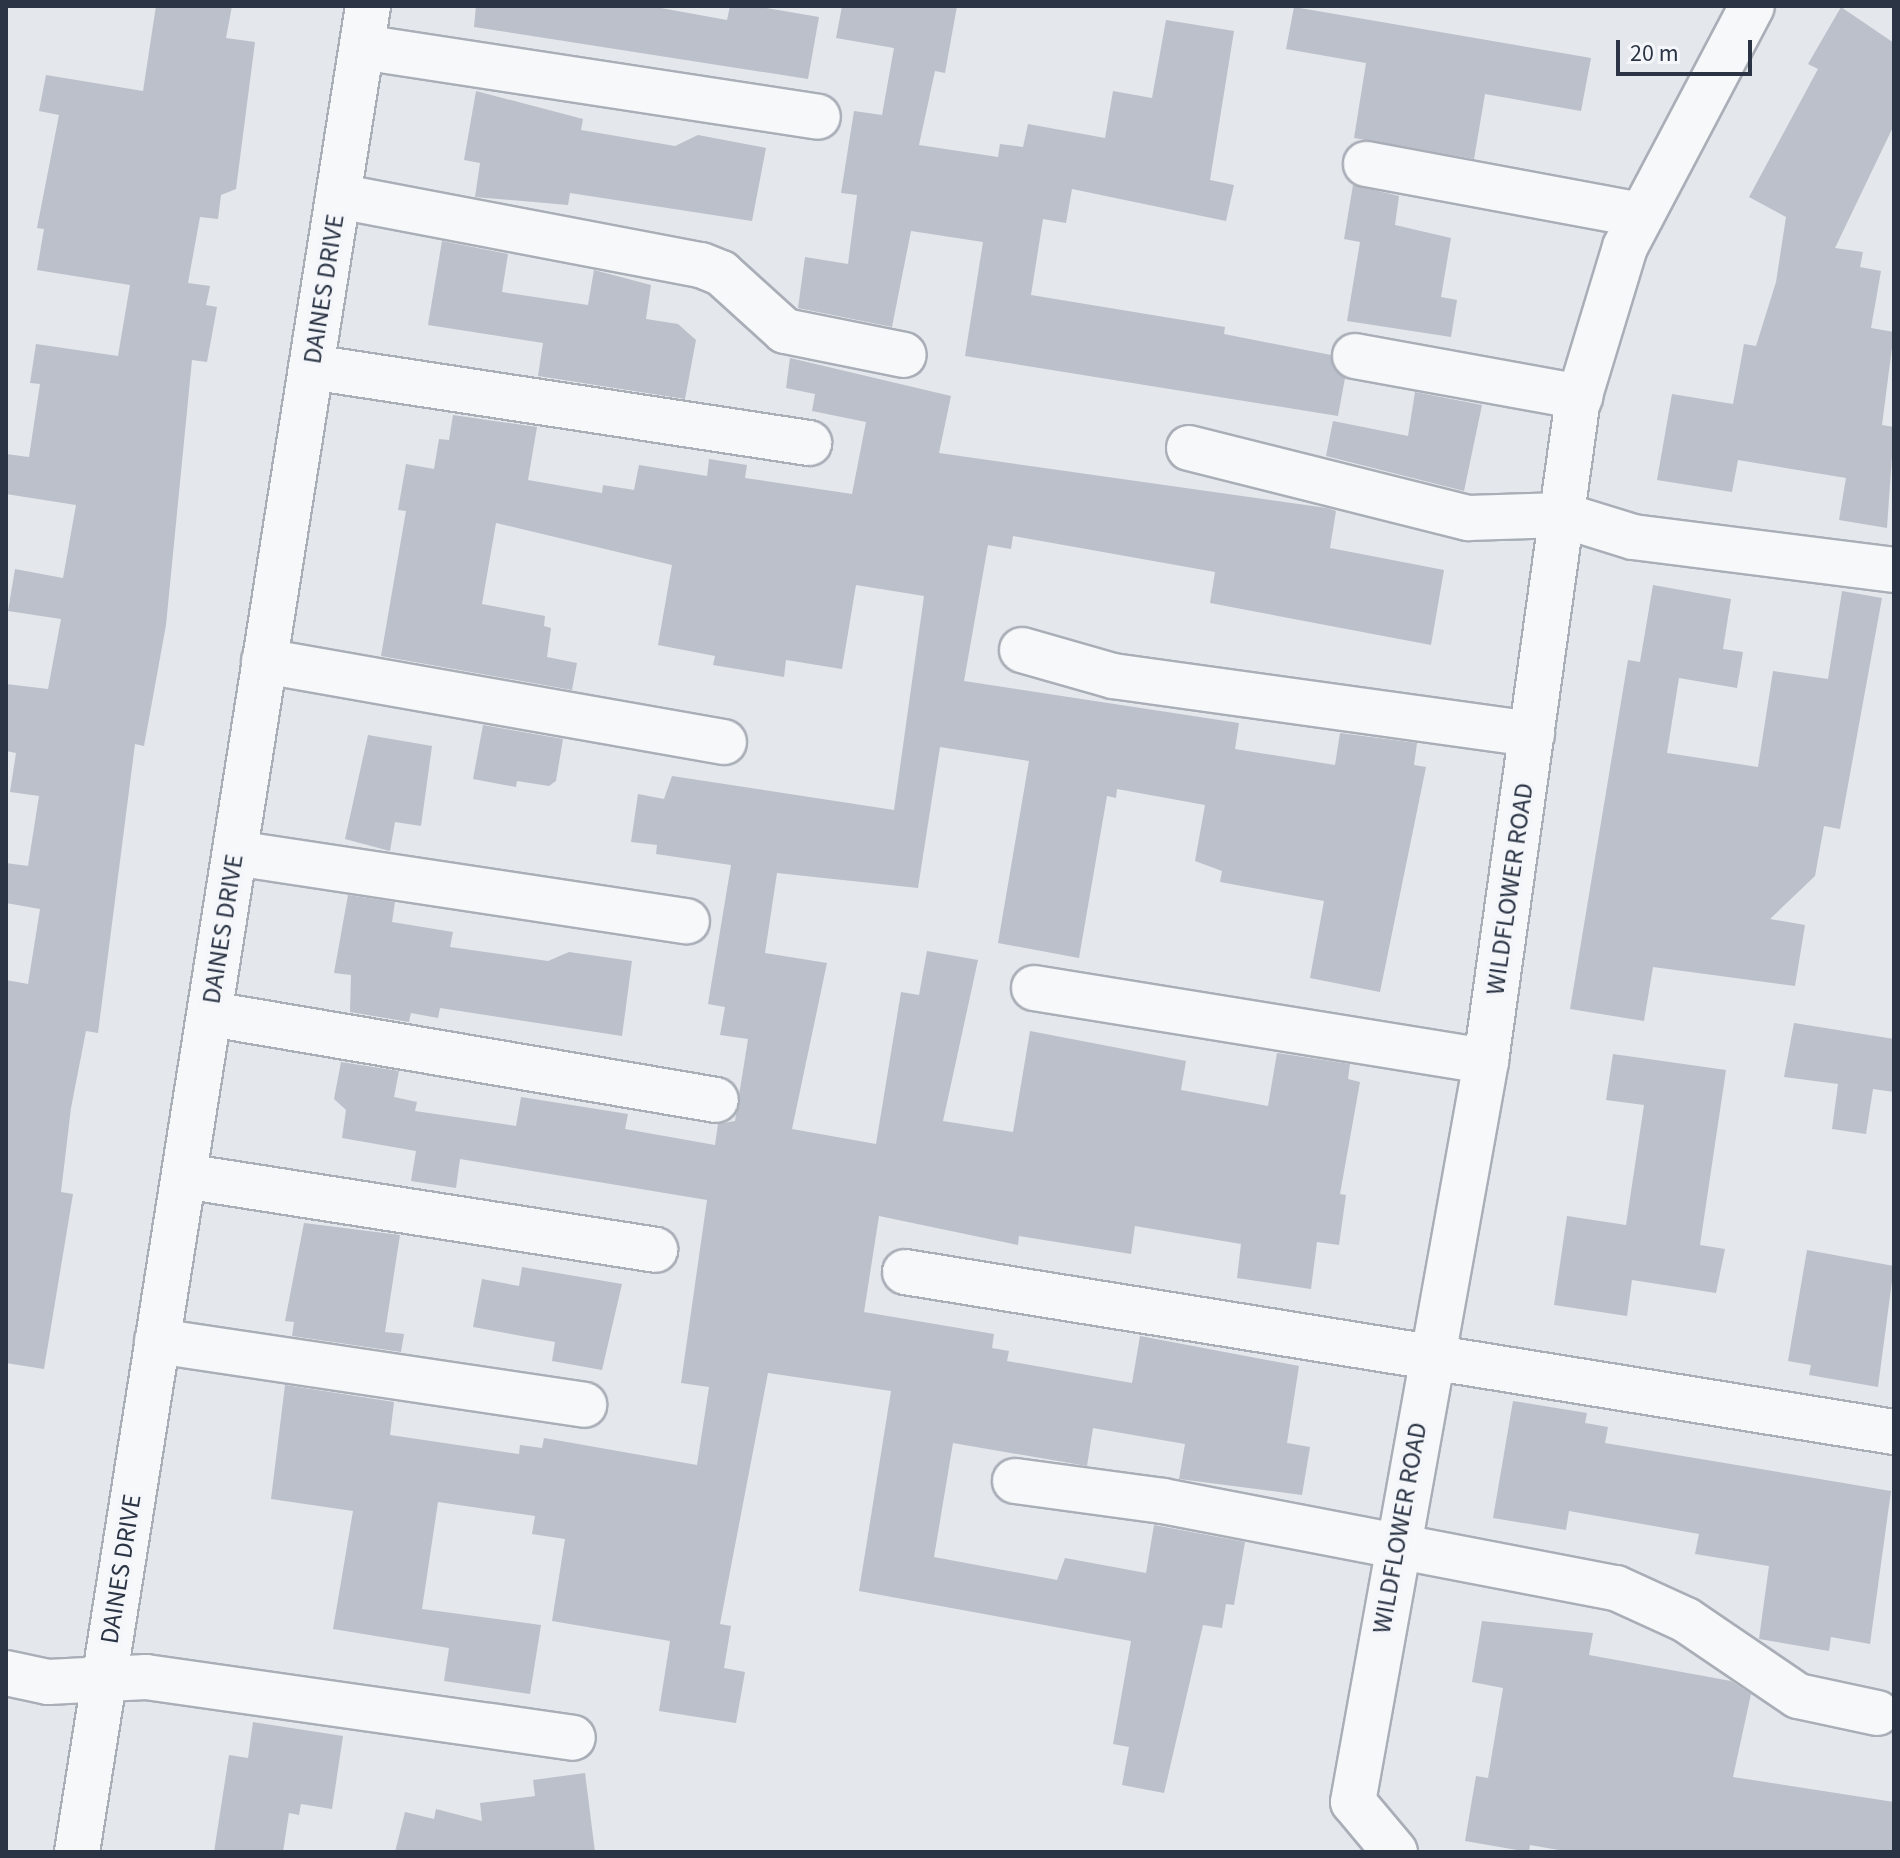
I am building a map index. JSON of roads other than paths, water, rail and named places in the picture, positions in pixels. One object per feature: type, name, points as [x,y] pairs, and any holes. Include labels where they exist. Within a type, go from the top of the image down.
[{"type":"street","name":"WILDFLOWER ROAD","points":[[1395,1852],[1353,1802],[1395,1548],[1486,1061],[1580,397],[1641,215],[1752,6]]},
{"type":"street","points":[[365,27],[818,117]]},
{"type":"street","name":"DAINES DRIVE","points":[[77,1852],[365,27]]},
{"type":"street","points":[[1366,164],[1641,215]]},
{"type":"street","points":[[338,196],[701,265],[721,273],[785,331],[904,355]]},
{"type":"street","points":[[1355,356],[1580,397]]},
{"type":"street","points":[[311,367],[809,443]]},
{"type":"street","points":[[1189,448],[1468,518],[1562,515],[1633,537],[1894,570]]},
{"type":"street","points":[[1022,650],[1113,676],[1532,734]]},
{"type":"street","points":[[264,661],[724,742]]},
{"type":"street","points":[[235,853],[687,921]]},
{"type":"street","points":[[1034,988],[1486,1061]]},
{"type":"street","points":[[211,1014],[716,1100]]},
{"type":"street","points":[[184,1176],[655,1250]]},
{"type":"street","points":[[905,1272],[1894,1432]]},
{"type":"street","points":[[157,1341],[584,1405]]},
{"type":"street","points":[[1015,1481],[1163,1501],[1616,1588],[1686,1620],[1798,1696],[1877,1713]]},
{"type":"street","points":[[6,1673],[48,1682],[146,1677],[573,1738]]}]
